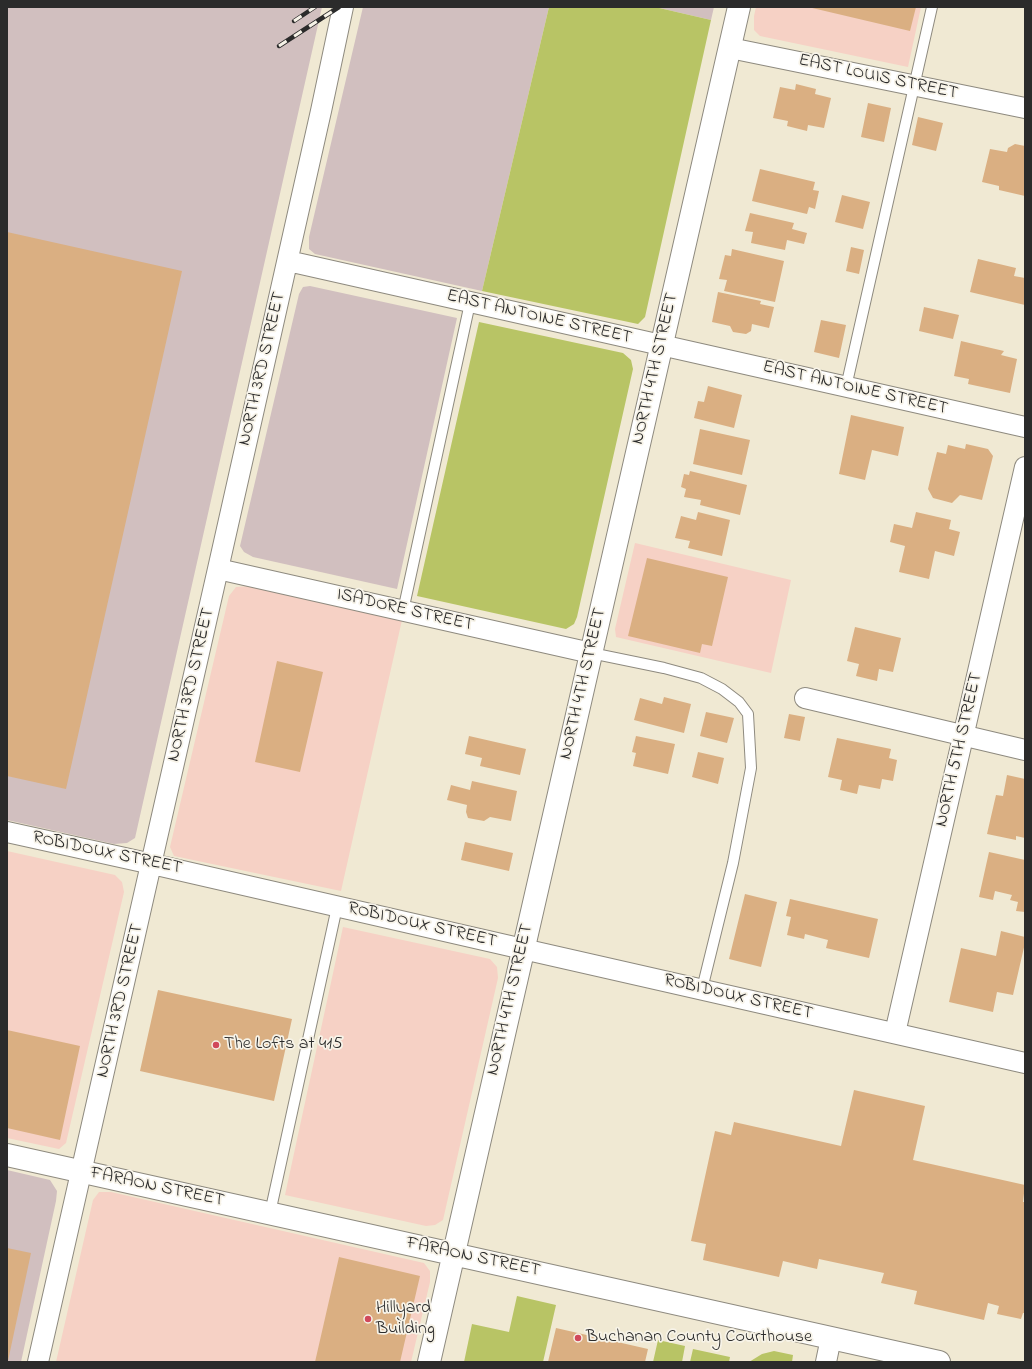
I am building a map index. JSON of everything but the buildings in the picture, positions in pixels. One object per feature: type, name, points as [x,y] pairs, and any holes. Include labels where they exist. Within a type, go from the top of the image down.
[{"type":"street","name":"NORTH 3RD STREET","points":[[38,1362],[288,261],[343,7]]},
{"type":"street","name":"NORTH 4TH STREET","points":[[428,1362],[740,7]]},
{"type":"street","name":"EAST LOUIS STREET","points":[[730,48],[1025,108]]},
{"type":"street","name":"EAST ANTOINE STREET","points":[[288,261],[1025,427]]},
{"type":"street","name":"NORTH 5TH STREET","points":[[895,1033],[1025,467]]},
{"type":"street","name":"ISADORE STREET","points":[[218,569],[591,653]]},
{"type":"street","points":[[804,698],[1025,750]]},
{"type":"street","name":"ROBIDOUX STREET","points":[[7,832],[1025,1063]]},
{"type":"street","name":"FARAON STREET","points":[[7,1155],[939,1362]]},
{"type":"street","points":[[826,1362],[831,1338]]},
{"type":"lane","points":[[846,387],[932,7]]},
{"type":"lane","points":[[404,611],[470,303]]},
{"type":"lane","points":[[591,653],[664,668],[701,678],[722,689],[739,702],[748,714],[751,768],[733,863],[702,989]]},
{"type":"lane","points":[[270,1213],[337,906]]},
{"type":"shaded area","points":[[7,7],[322,7],[135,838],[127,843],[114,844],[7,820]]},
{"type":"shaded area","points":[[363,7],[549,7],[482,291],[315,254],[309,249],[309,237]]},
{"type":"shaded area","points":[[655,7],[714,7],[711,20]]},
{"type":"shaded area","points":[[756,7],[921,7],[908,67],[760,36],[754,30],[754,16]]},
{"type":"shaded area","points":[[310,286],[457,318],[397,589],[253,557],[244,552],[240,546],[299,294],[303,287]]},
{"type":"shaded area","points":[[635,543],[791,580],[771,673],[616,637],[615,629]]},
{"type":"shaded area","points":[[251,586],[402,620],[341,891],[174,856],[170,847],[229,596],[236,587]]},
{"type":"shaded area","points":[[7,851],[115,875],[122,882],[124,892],[66,1143],[59,1149],[7,1138]]},
{"type":"shaded area","points":[[343,927],[490,959],[497,967],[498,978],[443,1220],[435,1225],[426,1226],[285,1195]]},
{"type":"shaded area","points":[[7,1170],[50,1180],[57,1191],[21,1362],[7,1362]]},
{"type":"shaded area","points":[[99,1192],[111,1192],[424,1263],[430,1271],[430,1282],[411,1362],[56,1362],[93,1200]]},
{"type":"green space","points":[[549,7],[655,7],[711,20],[645,317],[638,324],[482,291]]},
{"type":"green space","points":[[479,322],[623,353],[631,360],[633,369],[577,617],[574,624],[566,629],[417,596]]},
{"type":"green space","points":[[517,1296],[556,1305],[543,1362],[464,1362],[472,1324],[509,1332]]},
{"type":"green space","points":[[658,1340],[685,1346],[682,1362],[653,1362]]},
{"type":"green space","points":[[693,1349],[730,1357],[729,1362],[690,1362]]},
{"type":"green space","points":[[774,1351],[793,1355],[792,1362],[749,1362],[762,1354]]},
{"type":"railway","points":[[294,21],[315,7]]},
{"type":"railway","points":[[279,46],[339,7]]},
{"type":"place","name":"The Lofts at 415","points":[[216,1045]]},
{"type":"place","name":"Hillyard Building","points":[[368,1319]]},
{"type":"place","name":"Buchanan County Courthouse","points":[[578,1338]]}]
